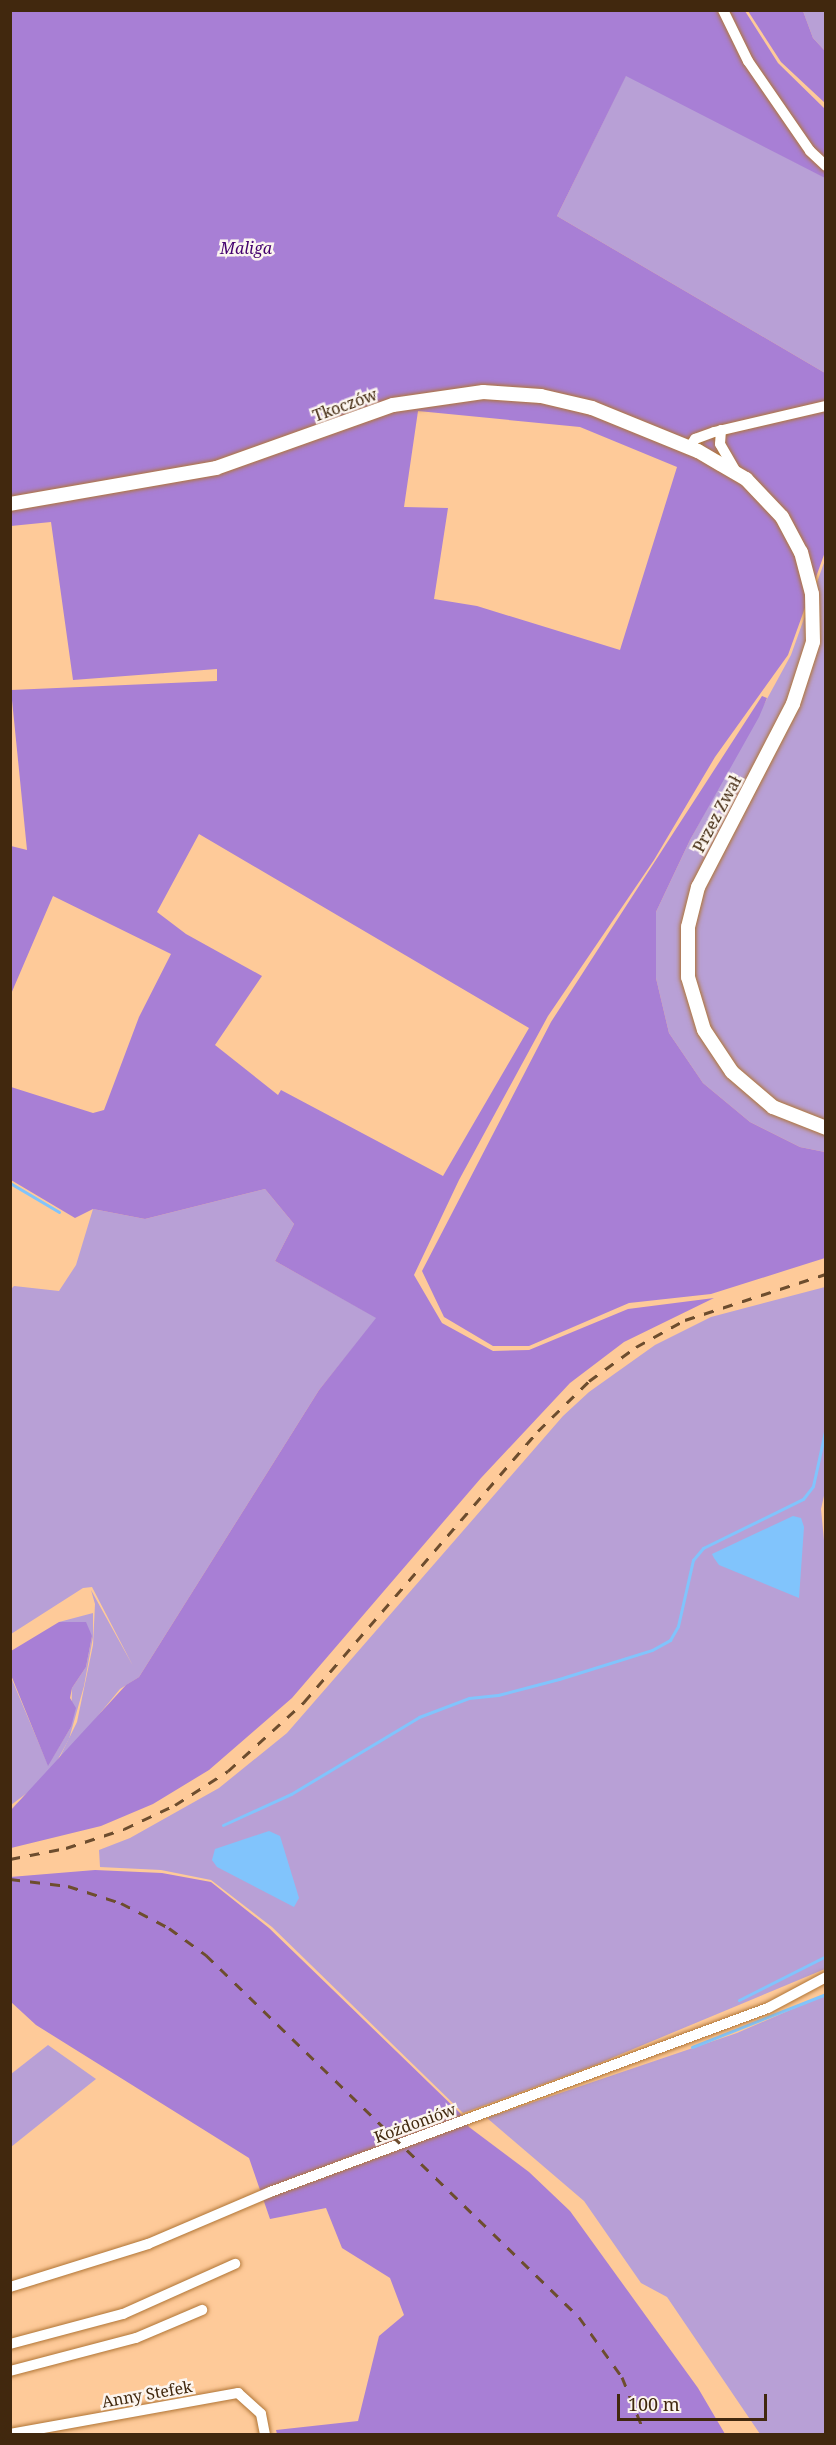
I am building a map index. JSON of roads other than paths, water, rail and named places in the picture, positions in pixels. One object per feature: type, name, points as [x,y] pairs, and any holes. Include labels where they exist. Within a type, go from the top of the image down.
[{"type":"street","points":[[723,10],[748,61],[810,151],[825,166]]},
{"type":"street","name":"Tkoczów","points":[[10,504],[225,466],[393,405],[462,393],[524,394],[575,402],[689,448]]},
{"type":"street","points":[[689,448],[697,438],[722,430],[825,406]]},
{"type":"street","points":[[722,430],[720,444],[741,476]]},
{"type":"street","name":"Przez Zwał","points":[[689,448],[741,476],[782,517],[801,552],[812,594],[813,642],[794,704],[698,887],[688,927],[688,977],[704,1030],[732,1072],[773,1107],[825,1128]]},
{"type":"street","name":"Kożdoniów","points":[[10,2286],[147,2244],[270,2192],[768,2008],[825,1977]]},
{"type":"street","points":[[10,2344],[123,2314],[235,2264]]},
{"type":"street","points":[[10,2371],[136,2338],[202,2310]]},
{"type":"street","name":"Anny Stefek","points":[[10,2434],[238,2394],[261,2414],[265,2434]]},
{"type":"water","points":[[793,1516],[801,1518],[804,1527],[799,1598],[719,1565],[712,1554]]},
{"type":"water","points":[[269,1831],[280,1836],[299,1898],[294,1907],[217,1867],[212,1860],[215,1849]]},
{"type":"waterway","points":[[10,1183],[59,1212]]},
{"type":"waterway","points":[[223,1825],[291,1794],[419,1717],[469,1698],[498,1695],[559,1679],[652,1650],[670,1640],[678,1626],[693,1560],[703,1548],[803,1499],[813,1486],[826,1427]]},
{"type":"waterway","points":[[739,2000],[826,1956]]},
{"type":"waterway","points":[[692,2047],[826,1994]]},
{"type":"railway","points":[[10,1859],[66,1848],[124,1829],[175,1805],[228,1771],[304,1702],[538,1431],[589,1381],[636,1347],[685,1320],[826,1274]]},
{"type":"railway","points":[[10,1879],[68,1886],[121,1903],[169,1928],[206,1955],[579,2317],[622,2377],[645,2434]]},
{"type":"park label","name":"Maliga","points":[[246,248]]}]
